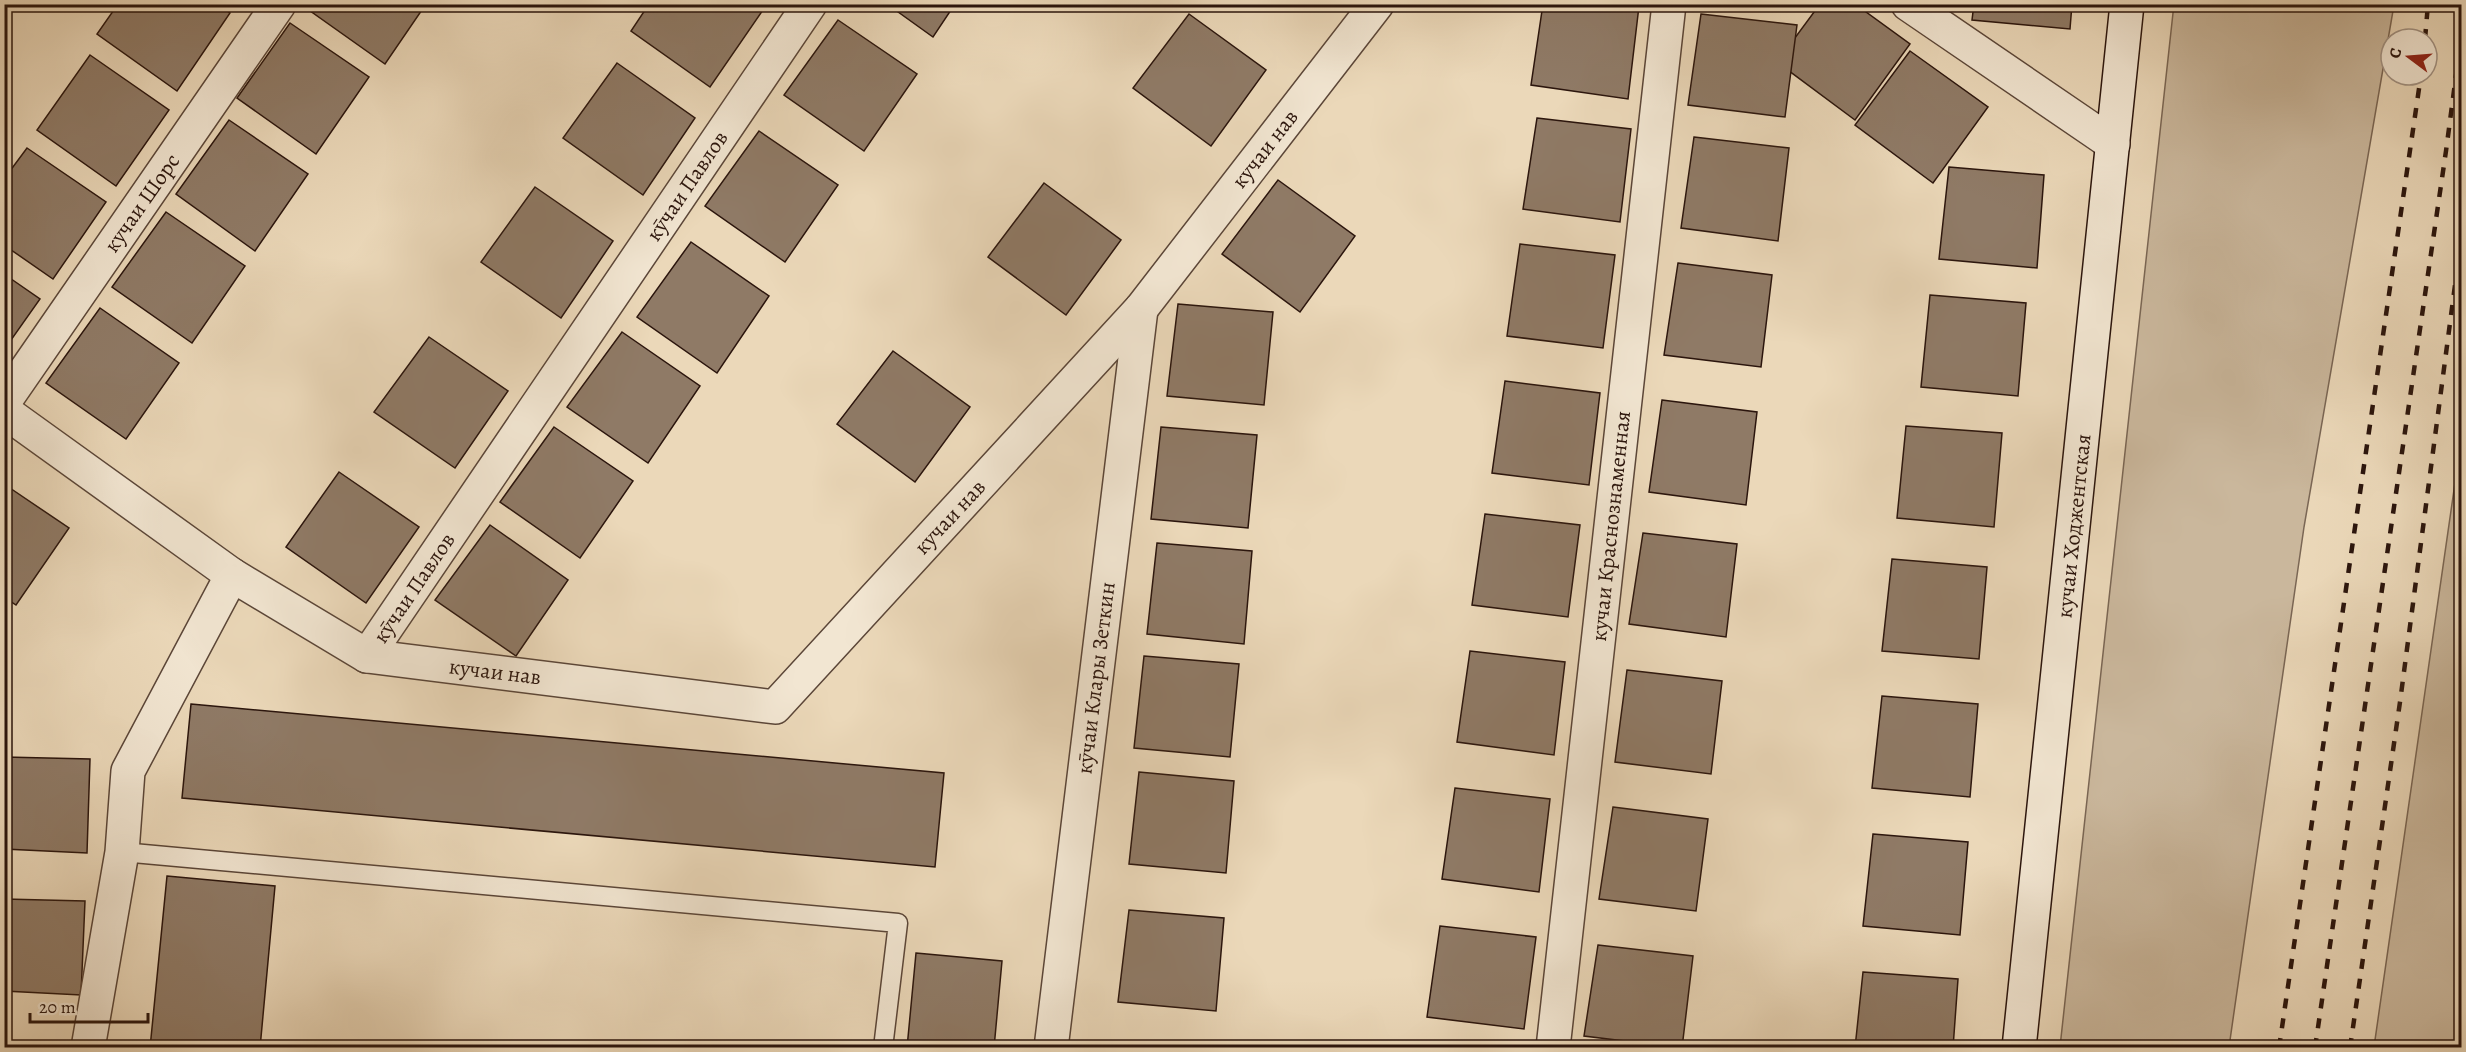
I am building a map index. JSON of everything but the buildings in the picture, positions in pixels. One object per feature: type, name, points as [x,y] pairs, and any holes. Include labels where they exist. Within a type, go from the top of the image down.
[{"type":"street","name":"кучаи Шорс","points":[[4,402],[279,4]]},
{"type":"street","name":"кӯчаи Павлов","points":[[4,411],[232,575],[367,656],[810,4]]},
{"type":"street","name":"кучаи нав","points":[[367,656],[776,707],[1141,309],[1377,4]]},
{"type":"street","name":"кучаи Краснознаменная","points":[[1553,1047],[1669,4]]},
{"type":"street","points":[[1908,4],[2113,144]]},
{"type":"street","name":"кучаи Ходжентская","points":[[2019,1047],[2127,4]]},
{"type":"street","name":"кӯчаи Клары Зеткин","points":[[1052,1047],[1141,309]]},
{"type":"street","points":[[88,1047],[122,852],[128,771],[232,575]]},
{"type":"lane","points":[[122,852],[898,922],[883,1047]]},
{"type":"shaded area","points":[[2174,4],[2394,5],[2390,27],[2379,27],[2380,87],[2304,527],[2229,1047],[2060,1047]]},
{"type":"shaded area","points":[[2461,441],[2461,1047],[2374,1047]]},
{"type":"railway","points":[[2426,27],[2428,4]]},
{"type":"railway","points":[[2315,1048],[2462,30]]},
{"type":"railway","points":[[2279,1048],[2419,87]]},
{"type":"railway","points":[[2350,1048],[2400,702],[2462,232]]}]
